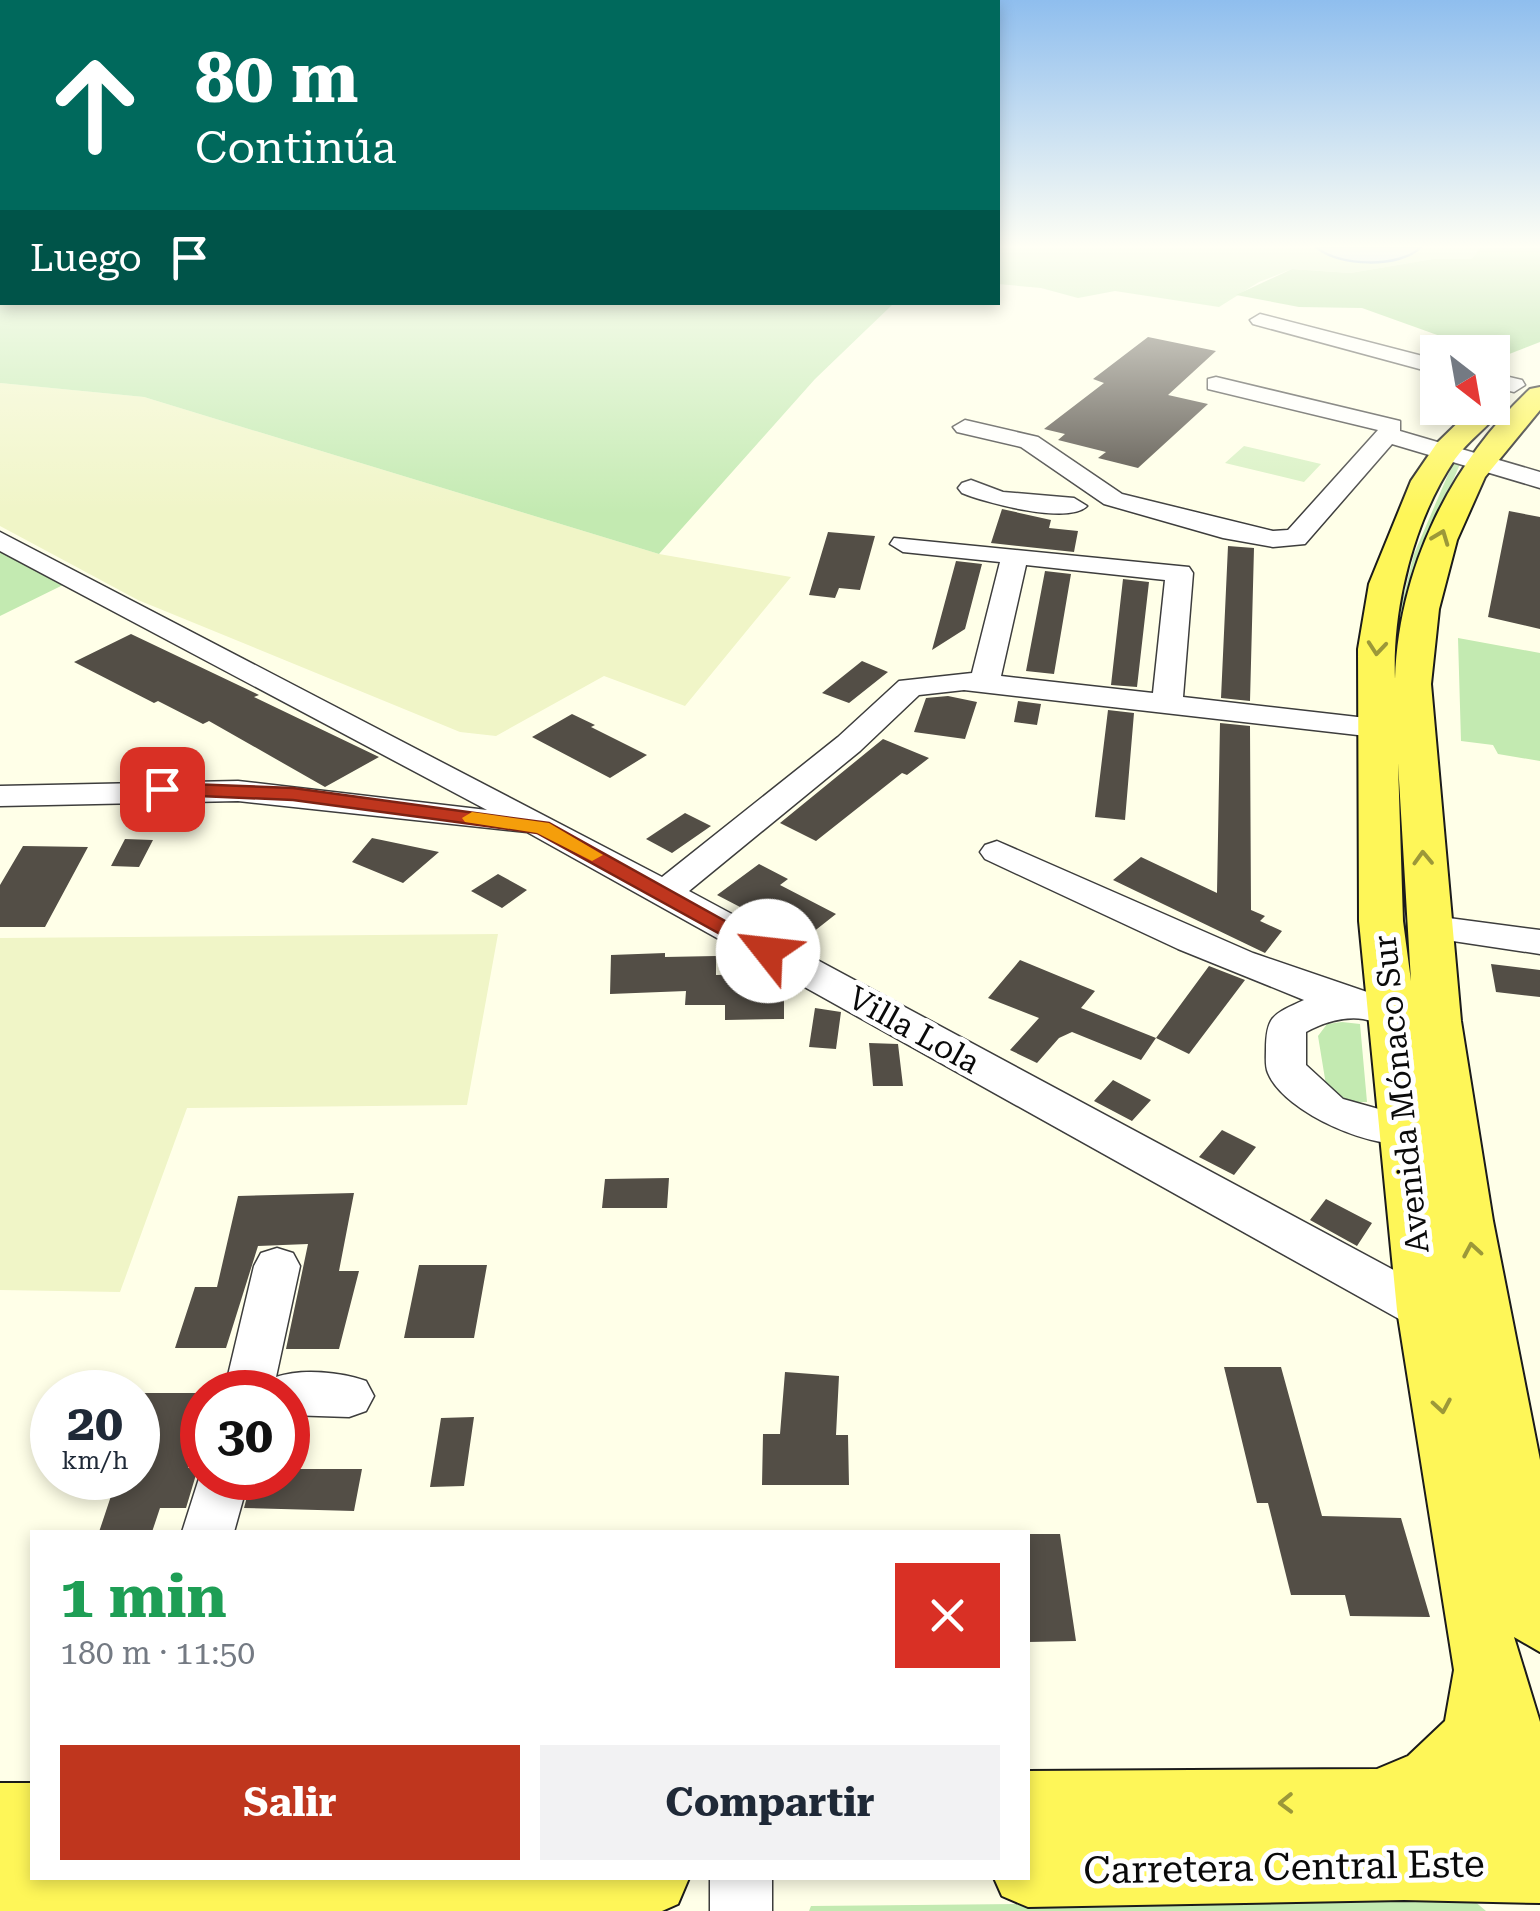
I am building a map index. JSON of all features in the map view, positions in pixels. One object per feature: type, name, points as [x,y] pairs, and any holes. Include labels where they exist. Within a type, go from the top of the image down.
[{"type":"main road","name":"Avenida Mónaco Sur","points":[[1510,390],[1540,367]]},
{"type":"main road","name":"Avenida Mónaco Sur","points":[[1482,425],[1462,453],[1426,482],[1386,584],[1376,649],[1381,921],[1396,1014],[1403,1131],[1425,1310],[1486,1665],[1513,1744],[1540,1796]]},
{"type":"main road","name":"Avenida Mónaco Sur","points":[[1462,453],[1457,494],[1434,556],[1414,650],[1426,927],[1396,1014],[1489,1346],[1540,1620]]},
{"type":"main road","points":[[1381,921],[1426,927]]},
{"type":"main road","points":[[1425,1310],[1489,1346]]},
{"type":"main road","points":[[1384,1802],[1433,1782],[1477,1738],[1486,1665]]},
{"type":"main road","name":"Carretera Central Este","points":[[1030,1806],[1540,1804]]},
{"type":"main road","points":[[0,1820],[30,1819]]},
{"type":"main road","name":"Carretera Central Este","points":[[1030,1870],[1404,1863],[1540,1866]]},
{"type":"main road","points":[[0,1885],[124,1890],[326,1880]]},
{"type":"street","points":[[1321,336],[1420,362]]},
{"type":"street","points":[[965,427],[1029,442],[1113,499],[1223,530],[1273,539],[1296,538],[1392,426],[1384,421],[1216,384]]},
{"type":"street","points":[[1386,435],[1462,453],[1540,480]]},
{"type":"street","points":[[971,488],[990,526],[1015,556],[1178,573],[1167,704]]},
{"type":"street","points":[[903,544],[1074,506]]},
{"type":"street","name":"Villa Lola","points":[[0,540],[542,827],[1425,1310]]},
{"type":"street","points":[[984,684],[1015,556]]},
{"type":"street","points":[[663,894],[849,744],[910,688],[940,682],[984,684],[1375,728]]},
{"type":"street","points":[[0,796],[238,790],[542,827]]},
{"type":"street","points":[[997,852],[1256,969],[1396,1014]]},
{"type":"street","points":[[1426,927],[1540,942]]},
{"type":"street","points":[[1396,1014],[1316,1010],[1286,1026],[1286,1070],[1329,1110],[1403,1131]]},
{"type":"street","points":[[253,1370],[277,1266]]},
{"type":"street","points":[[310,1395],[349,1396]]},
{"type":"street","points":[[209,1530],[217,1500]]},
{"type":"street","points":[[741,1880],[742,1911]]},
{"type":"green space","points":[[0,336],[860,336],[815,379],[659,554],[144,397],[0,383]]},
{"type":"green space","points":[[1510,336],[1540,336],[1540,342],[1510,354]]},
{"type":"green space","points":[[0,383],[144,397],[659,554],[791,577],[685,706],[604,676],[496,736],[460,732],[138,600],[0,526]]},
{"type":"green space","points":[[1244,446],[1321,464],[1304,482],[1225,463]]},
{"type":"green space","points":[[1453,463],[1460,464],[1421,556],[1401,763],[1405,902],[1395,901],[1391,646],[1414,554]]},
{"type":"green space","points":[[0,551],[65,584],[0,616]]},
{"type":"green space","points":[[1458,638],[1540,653],[1540,761],[1498,754],[1493,745],[1461,741]]},
{"type":"green space","points":[[498,934],[467,1105],[187,1108],[120,1292],[0,1290],[0,938]]},
{"type":"green space","points":[[1327,1024],[1360,1024],[1367,1102],[1347,1102],[1326,1085],[1318,1036]]},
{"type":"green space","points":[[1473,1900],[1486,1911],[809,1911],[811,1906]]},
{"type":"building","points":[[1148,337],[1216,351],[1168,395],[1208,404],[1138,468],[1098,458],[1106,452],[1058,440],[1065,434],[1044,429],[1104,383],[1093,379]]},
{"type":"building","points":[[1002,509],[1051,520],[1049,528],[1078,531],[1074,552],[991,543]]},
{"type":"building","points":[[1509,511],[1540,517],[1540,629],[1488,617]]},
{"type":"building","points":[[828,532],[875,536],[860,590],[839,588],[835,598],[809,595]]},
{"type":"building","points":[[1228,546],[1254,548],[1250,701],[1221,698]]},
{"type":"building","points":[[956,561],[982,564],[965,629],[932,650]]},
{"type":"building","points":[[1045,571],[1071,574],[1054,674],[1026,671]]},
{"type":"building","points":[[1123,579],[1149,582],[1137,687],[1111,685]]},
{"type":"building","points":[[131,634],[379,757],[325,787],[209,721],[203,724],[158,701],[154,703],[74,662]]},
{"type":"building","points":[[862,661],[888,672],[849,703],[822,693]]},
{"type":"building","points":[[948,696],[977,702],[965,739],[914,732],[926,698]]},
{"type":"building","points":[[1018,701],[1041,704],[1037,725],[1014,722]]},
{"type":"building","points":[[1108,710],[1134,713],[1125,820],[1095,817]]},
{"type":"building","points":[[572,714],[647,755],[610,778],[532,737]]},
{"type":"building","points":[[1220,723],[1250,726],[1251,910],[1265,916],[1260,921],[1282,931],[1265,953],[1113,880],[1141,857],[1217,893]]},
{"type":"building","points":[[883,739],[929,758],[907,775],[902,773],[816,841],[780,823]]},
{"type":"building","points":[[685,813],[711,826],[672,853],[646,839]]},
{"type":"building","points":[[372,838],[439,852],[403,883],[352,862]]},
{"type":"building","points":[[125,839],[153,840],[139,867],[111,866]]},
{"type":"building","points":[[23,846],[88,847],[45,927],[0,927],[0,885]]},
{"type":"building","points":[[759,864],[788,879],[780,885],[836,914],[803,940],[717,895]]},
{"type":"building","points":[[498,874],[527,890],[502,908],[471,891]]},
{"type":"building","points":[[665,953],[665,957],[716,956],[716,975],[774,974],[784,980],[784,1019],[725,1020],[725,1005],[685,1005],[686,991],[610,994],[611,955]]},
{"type":"building","points":[[1020,960],[1095,991],[1081,1008],[1156,1038],[1141,1060],[1072,1032],[1059,1038],[1037,1063],[1010,1050],[1039,1018],[988,998]]},
{"type":"building","points":[[1491,964],[1540,970],[1540,997],[1496,992]]},
{"type":"building","points":[[1209,966],[1245,980],[1189,1054],[1156,1038]]},
{"type":"building","points":[[815,1008],[841,1012],[836,1049],[809,1047]]},
{"type":"building","points":[[869,1043],[898,1044],[903,1086],[873,1086]]},
{"type":"building","points":[[1113,1080],[1151,1100],[1132,1121],[1094,1101]]},
{"type":"building","points":[[1222,1130],[1256,1147],[1234,1175],[1199,1157]]},
{"type":"building","points":[[669,1178],[667,1208],[602,1208],[605,1179]]},
{"type":"building","points":[[354,1193],[339,1271],[359,1271],[339,1349],[286,1349],[308,1244],[258,1246],[226,1348],[175,1348],[195,1287],[217,1287],[238,1196]]},
{"type":"building","points":[[1326,1199],[1372,1223],[1357,1246],[1310,1220]]},
{"type":"building","points":[[419,1265],[487,1265],[474,1338],[404,1338]]},
{"type":"building","points":[[1224,1367],[1281,1367],[1322,1516],[1401,1518],[1430,1617],[1350,1616],[1345,1595],[1291,1595],[1268,1503],[1257,1503]]},
{"type":"building","points":[[785,1372],[839,1376],[836,1435],[848,1435],[849,1485],[762,1485],[763,1434],[780,1434]]},
{"type":"building","points":[[160,1393],[180,1393],[180,1500],[188,1500],[186,1508],[160,1508],[153,1530],[100,1530],[110,1500],[160,1500]]},
{"type":"building","points":[[474,1417],[464,1486],[430,1487],[441,1418]]},
{"type":"building","points":[[310,1469],[362,1469],[354,1511],[244,1508],[246,1500],[310,1500]]},
{"type":"building","points":[[1030,1534],[1060,1534],[1076,1641],[1030,1642]]},
{"type":"slow traffic","points":[[472,818],[542,827],[592,855]]},
{"type":"route","points":[[162,789],[293,794],[542,827],[768,951]]}]
